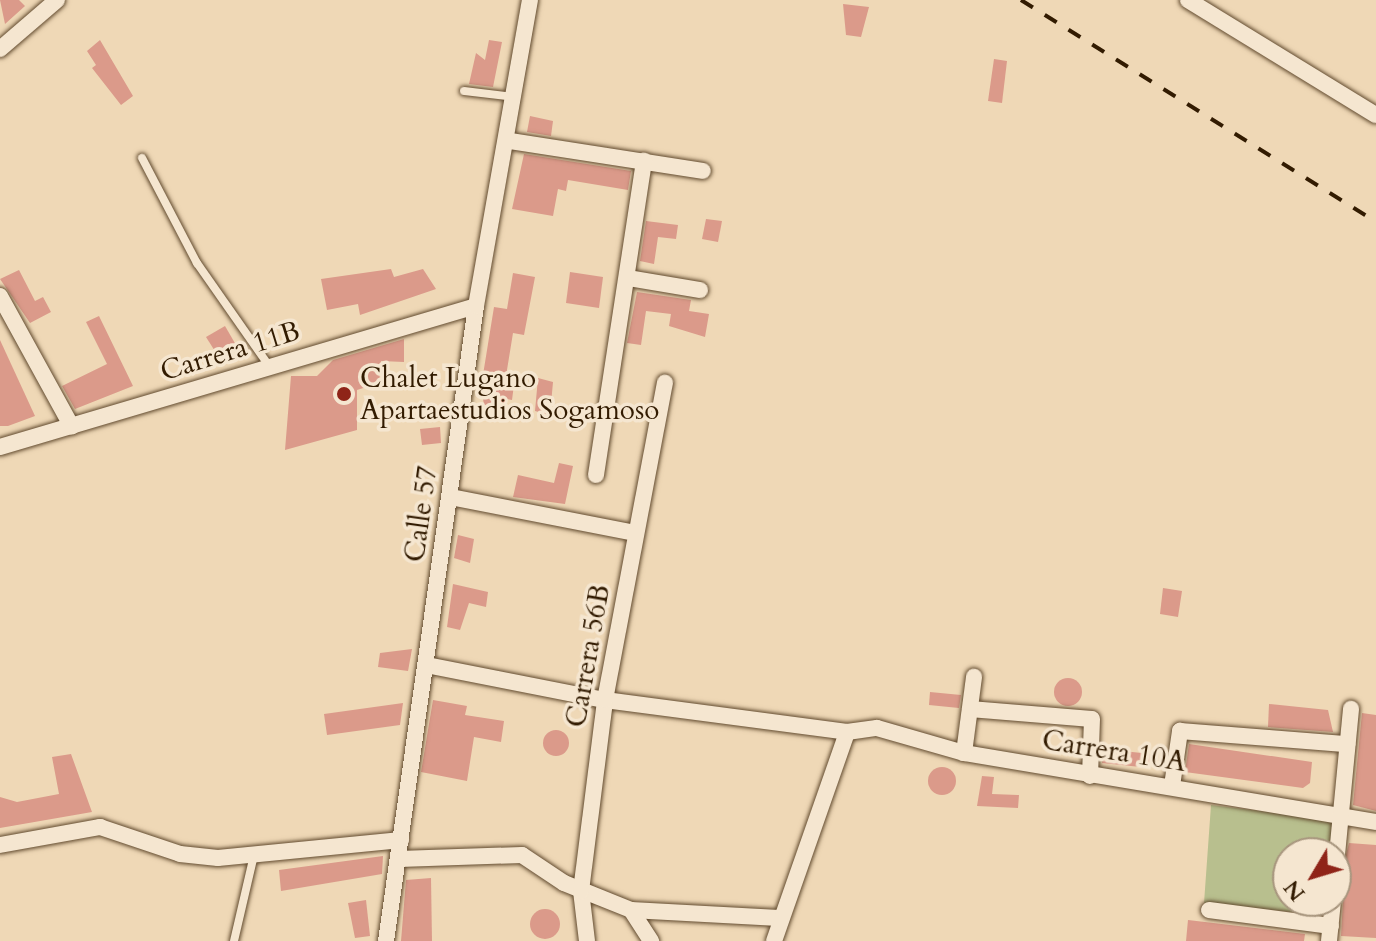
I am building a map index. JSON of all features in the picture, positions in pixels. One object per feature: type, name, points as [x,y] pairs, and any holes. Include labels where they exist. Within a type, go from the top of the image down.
[{"type":"street","points":[[0,49],[57,0]]},
{"type":"street","name":"Calle 57","points":[[386,941],[476,306],[510,141],[530,0]]},
{"type":"street","points":[[1188,0],[1376,115]]},
{"type":"street","points":[[510,141],[703,171]]},
{"type":"street","points":[[596,475],[644,161]]},
{"type":"street","points":[[628,278],[700,290]]},
{"type":"street","points":[[0,296],[72,427]]},
{"type":"street","name":"Carrera 11B","points":[[0,447],[476,306]]},
{"type":"street","name":"Carrera 56B","points":[[587,941],[581,891],[605,700],[665,383]]},
{"type":"street","points":[[450,497],[636,533]]},
{"type":"street","name":"Carrera 10A","points":[[426,665],[605,700],[847,732],[877,728],[964,753],[1376,822]]},
{"type":"street","points":[[964,753],[974,677]]},
{"type":"street","points":[[970,709],[1092,719],[1090,776]]},
{"type":"street","points":[[1338,837],[1351,709]]},
{"type":"street","points":[[1172,786],[1180,731],[1347,744]]},
{"type":"street","points":[[774,941],[779,918],[809,853],[847,732]]},
{"type":"street","points":[[0,845],[110,828],[180,854],[254,855],[401,840]]},
{"type":"street","points":[[399,859],[522,855],[581,891],[631,910],[779,918]]},
{"type":"street","points":[[631,910],[651,941]]},
{"type":"street","points":[[1209,910],[1330,933]]},
{"type":"lane","points":[[464,91],[516,97]]},
{"type":"lane","points":[[142,158],[197,263],[269,366]]},
{"type":"lane","points":[[234,941],[254,855]]},
{"type":"green space","points":[[1211,805],[1334,820],[1332,837],[1272,837],[1272,910],[1204,903]]},
{"type":"building","points":[[0,0],[19,0],[25,6],[5,24]]},
{"type":"building","points":[[843,4],[869,7],[861,37],[846,35]]},
{"type":"building","points":[[100,40],[133,96],[121,105],[92,68],[96,65],[87,51]]},
{"type":"building","points":[[489,40],[502,42],[493,87],[469,84],[476,53],[485,60]]},
{"type":"building","points":[[994,59],[1007,61],[1002,103],[988,101]]},
{"type":"building","points":[[530,116],[553,121],[551,136],[527,132]]},
{"type":"building","points":[[524,154],[631,171],[628,190],[568,180],[566,191],[558,189],[553,216],[512,209]]},
{"type":"building","points":[[706,219],[722,221],[718,242],[702,239]]},
{"type":"building","points":[[646,221],[678,225],[676,239],[658,237],[654,264],[640,261]]},
{"type":"building","points":[[391,269],[394,277],[423,269],[436,289],[360,315],[358,304],[327,310],[321,279]]},
{"type":"building","points":[[19,270],[35,301],[43,297],[51,312],[30,323],[0,279]]},
{"type":"building","points":[[570,272],[603,277],[599,308],[566,303]]},
{"type":"building","points":[[513,273],[535,277],[524,335],[513,333],[506,376],[515,377],[512,400],[507,399],[505,409],[484,405],[481,387],[494,307],[507,309]]},
{"type":"building","points":[[637,292],[691,300],[689,311],[709,314],[705,337],[669,326],[671,314],[646,311],[641,345],[627,343]]},
{"type":"building","points":[[99,316],[133,386],[75,409],[62,386],[107,364],[86,322]]},
{"type":"building","points":[[225,326],[236,345],[218,356],[206,337]]},
{"type":"building","points":[[404,339],[404,362],[381,361],[379,383],[357,390],[357,430],[285,450],[291,376],[317,376],[333,360]]},
{"type":"building","points":[[0,340],[35,416],[8,426],[0,426]]},
{"type":"building","points":[[538,378],[553,382],[550,415],[535,411]]},
{"type":"building","points":[[440,427],[441,443],[422,445],[420,429]]},
{"type":"building","points":[[559,463],[573,466],[565,504],[513,497],[518,475],[554,483]]},
{"type":"building","points":[[458,535],[474,539],[470,563],[454,558]]},
{"type":"building","points":[[453,584],[488,592],[486,607],[469,603],[460,630],[447,627]]},
{"type":"building","points":[[1163,588],[1182,591],[1178,617],[1160,614]]},
{"type":"building","points":[[412,649],[408,671],[378,667],[380,653]]},
{"type":"building","points":[[1068,678],[1078,682],[1082,692],[1078,702],[1068,706],[1058,702],[1054,692],[1058,682]]},
{"type":"building","points":[[930,692],[961,695],[959,708],[929,705]]},
{"type":"building","points":[[433,700],[467,706],[465,715],[504,721],[501,742],[474,737],[467,781],[421,772]]},
{"type":"building","points":[[403,703],[400,725],[327,735],[324,714]]},
{"type":"building","points":[[1269,704],[1328,710],[1333,732],[1268,727]]},
{"type":"building","points":[[1362,713],[1376,715],[1376,811],[1353,805]]},
{"type":"building","points":[[556,730],[565,734],[569,743],[565,752],[556,756],[547,752],[543,743],[547,734]]},
{"type":"building","points":[[1189,744],[1312,762],[1310,783],[1303,788],[1185,772]]},
{"type":"building","points":[[1104,749],[1151,754],[1150,768],[1102,763]]},
{"type":"building","points":[[71,754],[92,812],[0,828],[0,797],[17,802],[59,794],[52,757]]},
{"type":"building","points":[[942,767],[952,771],[956,781],[952,791],[942,795],[932,791],[928,781],[932,771]]},
{"type":"building","points":[[982,776],[994,777],[992,794],[1019,795],[1018,808],[977,806]]},
{"type":"building","points":[[1352,843],[1376,845],[1376,938],[1341,936],[1342,917],[1352,917]]},
{"type":"building","points":[[383,856],[382,874],[281,891],[279,870]]},
{"type":"building","points":[[431,878],[432,941],[401,941],[406,880]]},
{"type":"building","points":[[366,900],[370,936],[355,938],[348,903]]},
{"type":"building","points":[[545,909],[556,913],[560,924],[556,935],[545,939],[534,935],[530,924],[534,913]]},
{"type":"building","points":[[1188,920],[1305,934],[1304,941],[1186,941]]},
{"type":"railway","points":[[1021,0],[1376,222]]},
{"type":"place","name":"Chalet Lugano Apartaestudios Sogamoso","points":[[344,394]]}]
